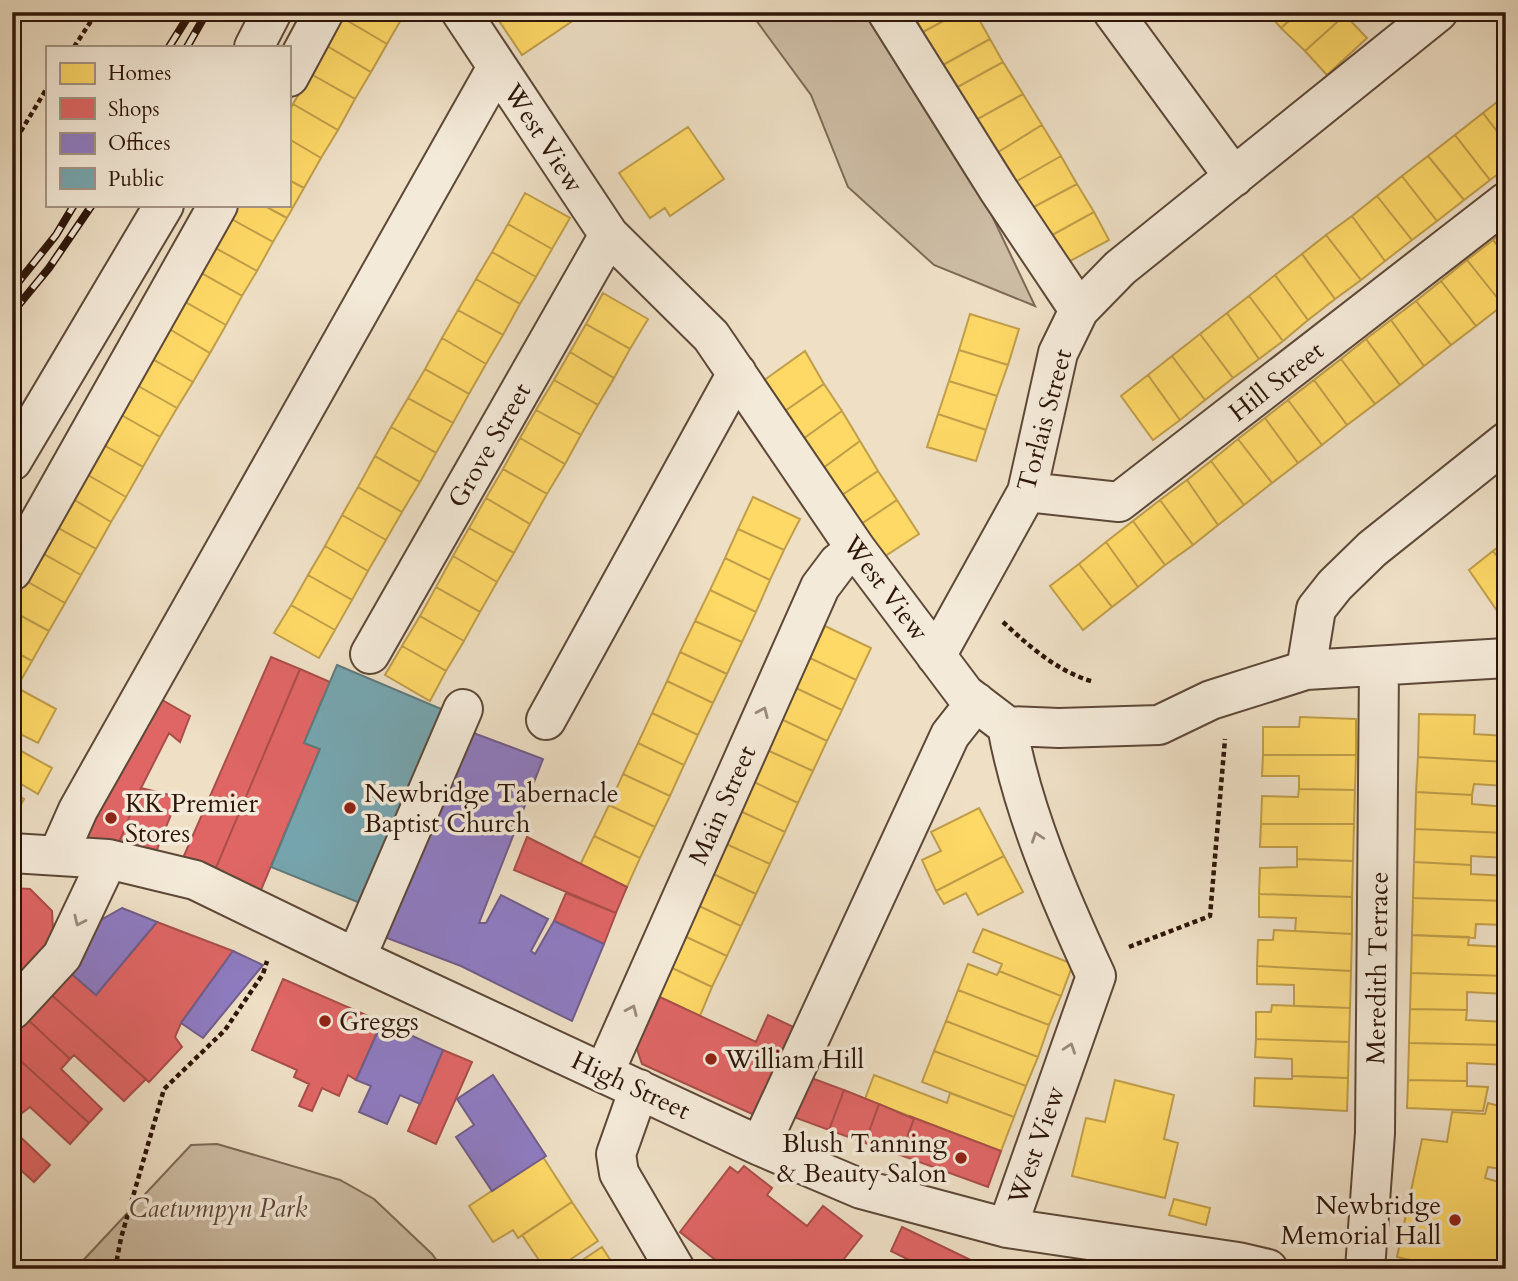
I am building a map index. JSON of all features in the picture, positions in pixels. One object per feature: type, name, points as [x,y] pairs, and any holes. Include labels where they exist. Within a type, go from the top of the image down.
[{"type":"street","points":[[255,46],[272,12]]},
{"type":"street","points":[[290,75],[324,12]]},
{"type":"street","name":"West View","points":[[461,12],[609,235],[711,336],[856,549],[936,656],[965,694],[1007,726],[1015,769],[1039,843],[1096,976],[1007,1228]]},
{"type":"street","points":[[887,12],[998,189],[1079,310]]},
{"type":"street","points":[[1113,12],[1234,177]]},
{"type":"street","name":"Torlais Street","points":[[936,656],[982,578],[1027,492],[1058,354],[1079,310],[1120,268],[1234,177],[1414,19]]},
{"type":"street","points":[[58,855],[78,810],[497,67]]},
{"type":"street","name":"Hill Street","points":[[1027,492],[1119,502],[1506,202]]},
{"type":"street","points":[[12,461],[163,206]]},
{"type":"street","points":[[12,571],[217,206]]},
{"type":"street","name":"Grove Street","points":[[370,654],[609,235]]},
{"type":"street","points":[[546,720],[737,373]]},
{"type":"street","points":[[1306,670],[1317,609],[1335,585],[1372,549],[1506,442]]},
{"type":"street","name":"Main Street","points":[[604,1073],[820,587],[838,564],[856,549]]},
{"type":"street","points":[[1007,726],[1059,728],[1159,724],[1211,700],[1306,670],[1506,658]]},
{"type":"street","name":"Meredith Terrace","points":[[1365,1269],[1376,1133],[1379,667]]},
{"type":"street","points":[[760,1146],[950,735],[976,702]]},
{"type":"street","points":[[356,958],[463,709]]},
{"type":"street","name":"High Street","points":[[12,853],[108,859],[195,880],[279,922],[760,1146],[861,1189],[1007,1228],[1238,1262],[1268,1269]]},
{"type":"street","points":[[12,1010],[62,956],[108,859]]},
{"type":"street","points":[[639,1089],[616,1154],[619,1173],[675,1269]]},
{"type":"path","points":[[75,46],[96,12]]},
{"type":"path","points":[[12,146],[46,90]]},
{"type":"path","points":[[982,578],[996,614],[1036,652],[1080,678],[1106,685]]},
{"type":"path","points":[[1089,962],[1210,916],[1229,694]]},
{"type":"path","points":[[116,1269],[121,1238],[164,1089],[225,1030],[256,985],[263,974],[279,922]]},
{"type":"green space","points":[[750,12],[866,12],[984,199],[1035,306],[934,265],[848,187],[811,95]]},
{"type":"green space","name":"Caetwmpyn Park","points":[[217,1144],[340,1180],[374,1199],[432,1254],[443,1269],[75,1269],[191,1145]]},
{"type":"building: Homes","points":[[346,12],[405,13],[387,44],[343,18]]},
{"type":"building: Homes","points":[[493,12],[586,12],[522,55]]},
{"type":"building: Homes","points":[[912,12],[960,12],[923,32]]},
{"type":"building: Homes","points":[[960,12],[975,12],[990,39],[941,66],[923,32]]},
{"type":"building: Homes","points":[[1267,12],[1299,12],[1281,28]]},
{"type":"building: Homes","points":[[1299,12],[1343,12],[1345,15],[1305,51],[1281,28]]},
{"type":"building: Homes","points":[[1345,15],[1367,38],[1327,75],[1305,51]]},
{"type":"building: Homes","points":[[343,18],[387,44],[371,72],[327,46]]},
{"type":"building: Homes","points":[[990,39],[1003,62],[954,89],[941,66]]},
{"type":"building: Homes","points":[[327,46],[371,72],[355,99],[311,74]]},
{"type":"building: Homes","points":[[1003,62],[1023,94],[974,121],[954,89]]},
{"type":"building: Homes","points":[[311,74],[355,99],[338,130],[293,104]]},
{"type":"building: Homes","points":[[1023,94],[1042,125],[995,154],[974,121]]},
{"type":"building: Homes","points":[[1506,95],[1506,143],[1483,113]]},
{"type":"building: Homes","points":[[293,104],[338,130],[321,158],[290,140],[290,110]]},
{"type":"building: Homes","points":[[1483,113],[1506,143],[1506,168],[1490,180],[1455,135]]},
{"type":"building: Homes","points":[[1042,125],[1061,156],[1012,184],[995,154]]},
{"type":"building: Homes","points":[[688,127],[724,179],[670,216],[665,208],[650,218],[619,173]]},
{"type":"building: Homes","points":[[1455,135],[1490,180],[1464,200],[1428,156]]},
{"type":"building: Homes","points":[[290,140],[321,158],[304,188],[290,181]]},
{"type":"building: Homes","points":[[1061,156],[1077,184],[1028,210],[1012,184]]},
{"type":"building: Homes","points":[[1428,156],[1464,200],[1437,221],[1402,176]]},
{"type":"building: Homes","points":[[1402,176],[1437,221],[1412,240],[1377,196]]},
{"type":"building: Homes","points":[[290,181],[304,188],[287,218],[265,206],[290,206]]},
{"type":"building: Homes","points":[[1077,184],[1094,212],[1045,239],[1028,210]]},
{"type":"building: Homes","points":[[525,193],[570,218],[552,249],[508,224]]},
{"type":"building: Homes","points":[[1377,196],[1412,240],[1385,261],[1352,216]]},
{"type":"building: Homes","points":[[235,206],[265,206],[287,218],[273,242],[228,217]]},
{"type":"building: Homes","points":[[1094,212],[1109,240],[1061,266],[1045,239]]},
{"type":"building: Homes","points":[[1352,216],[1385,261],[1361,280],[1326,235]]},
{"type":"building: Homes","points":[[228,217],[273,242],[257,271],[212,246]]},
{"type":"building: Homes","points":[[508,224],[552,249],[536,277],[492,252]]},
{"type":"building: Homes","points":[[1506,230],[1506,255],[1493,240]]},
{"type":"building: Homes","points":[[1326,235],[1361,280],[1335,299],[1302,254]]},
{"type":"building: Homes","points":[[1493,240],[1506,255],[1506,303],[1503,305],[1467,260]]},
{"type":"building: Homes","points":[[212,246],[257,271],[242,296],[198,271]]},
{"type":"building: Homes","points":[[492,252],[536,277],[520,304],[476,279]]},
{"type":"building: Homes","points":[[1302,254],[1335,299],[1308,320],[1275,275]]},
{"type":"building: Homes","points":[[1467,260],[1503,305],[1476,326],[1441,281]]},
{"type":"building: Homes","points":[[198,271],[242,296],[226,325],[182,300]]},
{"type":"building: Homes","points":[[1275,275],[1308,320],[1283,341],[1249,296]]},
{"type":"building: Homes","points":[[476,279],[520,304],[503,335],[458,310]]},
{"type":"building: Homes","points":[[1441,281],[1476,326],[1451,345],[1416,301]]},
{"type":"building: Homes","points":[[603,293],[648,319],[630,349],[586,324]]},
{"type":"building: Homes","points":[[1249,296],[1283,341],[1259,359],[1227,313]]},
{"type":"building: Homes","points":[[182,300],[226,325],[210,353],[166,327]]},
{"type":"building: Homes","points":[[1416,301],[1451,345],[1424,366],[1391,320]]},
{"type":"building: Homes","points":[[458,310],[503,335],[486,364],[442,338]]},
{"type":"building: Homes","points":[[1227,313],[1259,359],[1233,378],[1200,334]]},
{"type":"building: Homes","points":[[970,314],[1019,329],[1008,365],[959,350]]},
{"type":"building: Homes","points":[[1391,320],[1424,366],[1400,385],[1366,339]]},
{"type":"building: Homes","points":[[586,324],[630,349],[614,378],[570,352]]},
{"type":"building: Homes","points":[[166,327],[210,353],[193,382],[149,357]]},
{"type":"building: Homes","points":[[1200,334],[1233,378],[1205,400],[1172,356]]},
{"type":"building: Homes","points":[[442,338],[486,364],[469,394],[425,369]]},
{"type":"building: Homes","points":[[1366,339],[1400,385],[1375,404],[1341,359]]},
{"type":"building: Homes","points":[[959,350],[1008,365],[997,396],[949,381]]},
{"type":"building: Homes","points":[[805,351],[824,384],[782,413],[763,381]]},
{"type":"building: Homes","points":[[570,352],[614,378],[598,405],[554,380]]},
{"type":"building: Homes","points":[[1172,356],[1205,400],[1180,420],[1148,375]]},
{"type":"building: Homes","points":[[149,357],[193,382],[177,408],[133,383]]},
{"type":"building: Homes","points":[[1341,359],[1375,404],[1347,425],[1314,380]]},
{"type":"building: Homes","points":[[425,369],[469,394],[453,423],[408,398]]},
{"type":"building: Homes","points":[[1148,375],[1180,420],[1153,440],[1121,396]]},
{"type":"building: Homes","points":[[554,380],[598,405],[581,435],[536,410]]},
{"type":"building: Homes","points":[[1314,380],[1347,425],[1322,445],[1288,400]]},
{"type":"building: Homes","points":[[949,381],[997,396],[986,430],[938,414]]},
{"type":"building: Homes","points":[[133,383],[177,408],[160,437],[116,412]]},
{"type":"building: Homes","points":[[824,384],[842,411],[800,441],[782,413]]},
{"type":"building: Homes","points":[[408,398],[453,423],[436,453],[391,427]]},
{"type":"building: Homes","points":[[1288,400],[1322,445],[1298,463],[1265,418]]},
{"type":"building: Homes","points":[[536,410],[581,435],[565,464],[520,438]]},
{"type":"building: Homes","points":[[842,411],[860,441],[819,471],[800,441]]},
{"type":"building: Homes","points":[[116,412],[160,437],[143,467],[98,442]]},
{"type":"building: Homes","points":[[938,414],[986,430],[976,461],[927,447]]},
{"type":"building: Homes","points":[[1265,418],[1298,463],[1272,483],[1238,439]]},
{"type":"building: Homes","points":[[391,427],[436,453],[420,482],[375,456]]},
{"type":"building: Homes","points":[[520,438],[565,464],[547,494],[503,469]]},
{"type":"building: Homes","points":[[1238,439],[1272,483],[1244,505],[1211,461]]},
{"type":"building: Homes","points":[[860,441],[878,471],[836,499],[819,471]]},
{"type":"building: Homes","points":[[98,442],[143,467],[126,497],[81,471]]},
{"type":"building: Homes","points":[[375,456],[420,482],[402,512],[358,487]]},
{"type":"building: Homes","points":[[1211,461],[1244,505],[1218,525],[1187,480]]},
{"type":"building: Homes","points":[[503,469],[547,494],[530,524],[486,498]]},
{"type":"building: Homes","points":[[81,471],[126,497],[111,522],[68,496]]},
{"type":"building: Homes","points":[[878,471],[897,500],[855,528],[836,499]]},
{"type":"building: Homes","points":[[1187,480],[1218,525],[1193,545],[1160,500]]},
{"type":"building: Homes","points":[[358,487],[402,512],[386,540],[342,515]]},
{"type":"building: Homes","points":[[68,496],[111,522],[96,549],[51,524]]},
{"type":"building: Homes","points":[[753,497],[800,519],[784,550],[738,529]]},
{"type":"building: Homes","points":[[486,498],[530,524],[514,553],[469,528]]},
{"type":"building: Homes","points":[[897,500],[919,534],[876,562],[855,528]]},
{"type":"building: Homes","points":[[1160,500],[1193,545],[1165,565],[1133,521]]},
{"type":"building: Homes","points":[[342,515],[386,540],[368,571],[325,546]]},
{"type":"building: Homes","points":[[1133,521],[1165,565],[1138,587],[1106,542]]},
{"type":"building: Homes","points":[[51,524],[96,549],[81,575],[37,550]]},
{"type":"building: Homes","points":[[469,528],[514,553],[497,582],[453,556]]},
{"type":"building: Homes","points":[[738,529],[784,550],[770,580],[725,558]]},
{"type":"building: Homes","points":[[1506,541],[1506,568],[1493,551]]},
{"type":"building: Homes","points":[[1106,542],[1138,587],[1112,607],[1079,564]]},
{"type":"building: Homes","points":[[325,546],[368,571],[352,600],[308,575]]},
{"type":"building: Homes","points":[[37,550],[81,575],[65,603],[21,578]]},
{"type":"building: Homes","points":[[1493,551],[1506,568],[1506,611],[1500,615],[1469,570]]},
{"type":"building: Homes","points":[[453,556],[497,582],[480,612],[436,587]]},
{"type":"building: Homes","points":[[725,558],[770,580],[756,612],[710,590]]},
{"type":"building: Homes","points":[[1079,564],[1112,607],[1083,630],[1050,586]]},
{"type":"building: Homes","points":[[308,575],[352,600],[335,630],[291,605]]},
{"type":"building: Homes","points":[[21,578],[65,603],[49,631],[12,611],[12,592]]},
{"type":"building: Homes","points":[[436,587],[480,612],[464,641],[420,616]]},
{"type":"building: Homes","points":[[710,590],[756,612],[742,642],[695,621]]},
{"type":"building: Homes","points":[[291,605],[335,630],[319,658],[274,633]]},
{"type":"building: Homes","points":[[12,611],[49,631],[32,661],[12,650]]},
{"type":"building: Homes","points":[[420,616],[464,641],[446,671],[402,646]]},
{"type":"building: Homes","points":[[695,621],[742,642],[727,674],[680,652]]},
{"type":"building: Homes","points":[[825,626],[871,648],[856,680],[810,658]]},
{"type":"building: Homes","points":[[402,646],[446,671],[430,701],[385,675]]},
{"type":"building: Homes","points":[[12,650],[32,661],[17,687],[12,685]]},
{"type":"building: Homes","points":[[680,652],[727,674],[713,703],[667,681]]},
{"type":"building: Homes","points":[[810,658],[856,680],[842,710],[796,688]]},
{"type":"building: Homes","points":[[667,681],[713,703],[698,735],[652,713]]},
{"type":"building: Homes","points":[[12,685],[56,709],[38,743],[12,730]]},
{"type":"building: Homes","points":[[796,688],[842,710],[827,741],[781,719]]},
{"type":"building: Homes","points":[[652,713],[698,735],[684,765],[638,743]]},
{"type":"building: Homes","points":[[1419,714],[1475,715],[1474,734],[1506,736],[1506,762],[1418,757]]},
{"type":"building: Homes","points":[[1300,717],[1356,719],[1356,755],[1263,755],[1263,727],[1299,727]]},
{"type":"building: Homes","points":[[781,719],[827,741],[813,771],[767,750]]},
{"type":"building: Homes","points":[[638,743],[684,765],[670,796],[623,774]]},
{"type":"building: Homes","points":[[12,746],[52,768],[38,794],[16,781],[12,787]]},
{"type":"building: Homes","points":[[767,750],[813,771],[798,803],[752,781]]},
{"type":"building: Homes","points":[[1263,755],[1356,755],[1355,790],[1299,789],[1299,776],[1262,776]]},
{"type":"building: Homes","points":[[1418,757],[1506,762],[1506,786],[1474,784],[1472,795],[1416,792]]},
{"type":"building: Homes","points":[[623,774],[670,796],[655,827],[609,805]]},
{"type":"building: Homes","points":[[752,781],[798,803],[785,832],[738,810]]},
{"type":"building: Homes","points":[[1299,789],[1355,790],[1354,824],[1261,824],[1262,796],[1298,797]]},
{"type":"building: Homes","points":[[1416,792],[1472,795],[1472,804],[1506,807],[1506,833],[1415,829]]},
{"type":"building: Homes","points":[[12,793],[24,799],[13,819],[12,819]]},
{"type":"building: Homes","points":[[609,805],[655,827],[640,858],[594,836]]},
{"type":"building: Homes","points":[[979,808],[1004,856],[936,891],[922,860],[941,851],[931,832]]},
{"type":"building: Homes","points":[[738,810],[785,832],[770,864],[724,843]]},
{"type":"building: Homes","points":[[1261,824],[1354,824],[1353,861],[1297,859],[1297,847],[1260,847]]},
{"type":"building: Homes","points":[[1415,829],[1506,833],[1506,858],[1471,856],[1471,865],[1414,862]]},
{"type":"building: Homes","points":[[594,836],[640,858],[627,887],[580,865]]},
{"type":"building: Homes","points":[[724,843],[770,864],[756,894],[709,872]]},
{"type":"building: Homes","points":[[1004,856],[1023,892],[978,915],[966,893],[944,904],[936,891]]},
{"type":"building: Homes","points":[[1297,859],[1353,861],[1352,897],[1259,894],[1260,868],[1297,867]]},
{"type":"building: Homes","points":[[1414,862],[1471,865],[1471,874],[1506,876],[1506,901],[1413,898]]},
{"type":"building: Homes","points":[[709,872],[756,894],[741,926],[695,904]]},
{"type":"building: Homes","points":[[1259,894],[1352,897],[1352,934],[1295,931],[1296,918],[1259,917]]},
{"type":"building: Homes","points":[[1413,898],[1506,901],[1506,925],[1476,924],[1475,938],[1412,935]]},
{"type":"building: Homes","points":[[695,904],[741,926],[727,956],[680,934]]},
{"type":"building: Homes","points":[[983,929],[1073,964],[1061,996],[999,971],[1002,964],[973,952]]},
{"type":"building: Homes","points":[[1274,930],[1352,934],[1351,971],[1257,966],[1258,940],[1273,940]]},
{"type":"building: Homes","points":[[680,934],[727,956],[712,987],[666,965]]},
{"type":"building: Homes","points":[[1412,935],[1469,937],[1468,945],[1506,947],[1506,976],[1411,973]]},
{"type":"building: Homes","points":[[968,964],[997,975],[999,971],[1061,996],[1049,1025],[958,990]]},
{"type":"building: Homes","points":[[666,965],[712,987],[700,1016],[653,994]]},
{"type":"building: Homes","points":[[1257,966],[1351,971],[1350,1008],[1294,1006],[1294,985],[1257,984]]},
{"type":"building: Homes","points":[[1411,973],[1506,976],[1506,994],[1467,992],[1467,1010],[1410,1009]]},
{"type":"building: Homes","points":[[958,990],[1049,1025],[1038,1057],[946,1021]]},
{"type":"building: Homes","points":[[1272,1005],[1350,1008],[1349,1042],[1256,1039],[1256,1012],[1271,1012]]},
{"type":"building: Homes","points":[[1410,1009],[1467,1010],[1466,1020],[1506,1022],[1506,1045],[1409,1043]]},
{"type":"building: Homes","points":[[946,1021],[1038,1057],[1026,1086],[934,1051]]},
{"type":"building: Homes","points":[[1256,1039],[1349,1042],[1348,1078],[1292,1076],[1292,1059],[1255,1057]]},
{"type":"building: Homes","points":[[1409,1043],[1506,1045],[1506,1065],[1467,1063],[1467,1081],[1408,1080]]},
{"type":"building: Homes","points":[[934,1051],[1026,1086],[1014,1117],[922,1082]]},
{"type":"building: Homes","points":[[874,1075],[947,1103],[950,1093],[1014,1117],[1001,1151],[865,1099]]},
{"type":"building: Homes","points":[[1292,1076],[1348,1078],[1347,1111],[1254,1106],[1255,1078],[1292,1079]]},
{"type":"building: Homes","points":[[1115,1080],[1174,1095],[1164,1139],[1178,1143],[1165,1198],[1072,1176],[1086,1118],[1105,1122]]},
{"type":"building: Homes","points":[[1408,1080],[1467,1081],[1467,1086],[1488,1087],[1483,1111],[1407,1108]]},
{"type":"building: Homes","name":"Newbridge Memorial Hall","points":[[1488,1103],[1506,1108],[1506,1170],[1488,1167],[1485,1178],[1506,1184],[1506,1269],[1449,1269],[1397,1257],[1422,1139],[1447,1142],[1452,1112],[1485,1114]]},
{"type":"building: Homes","points":[[543,1157],[572,1202],[518,1238],[513,1230],[493,1242],[469,1206]]},
{"type":"building: Homes","points":[[1174,1199],[1210,1208],[1206,1225],[1169,1215]]},
{"type":"building: Homes","points":[[572,1202],[598,1241],[556,1269],[545,1269],[522,1235]]},
{"type":"building: Homes","points":[[602,1247],[616,1269],[569,1269]]},
{"type":"building: Shops","points":[[271,657],[300,669],[215,870],[183,858]]},
{"type":"building: Shops","points":[[300,669],[330,682],[304,743],[320,749],[261,890],[215,870]]},
{"type":"building: Shops","points":[[157,697],[190,716],[180,742],[169,733],[141,788],[118,845],[80,838]]},
{"type":"building: Shops","points":[[141,788],[178,797],[156,852],[118,845]]},
{"type":"building: Shops","points":[[527,837],[627,887],[616,913],[514,870]]},
{"type":"building: Shops","points":[[12,888],[30,889],[52,911],[53,930],[53,945],[13,989]]},
{"type":"building: Shops","points":[[566,893],[616,913],[604,944],[554,921]]},
{"type":"building: Shops","points":[[157,922],[233,951],[181,1023],[175,1037],[182,1047],[149,1082],[47,991],[66,969],[96,995]]},
{"type":"building: Shops","points":[[283,979],[382,1022],[356,1080],[348,1075],[339,1096],[322,1088],[312,1111],[299,1106],[309,1084],[294,1077],[297,1070],[252,1050]]},
{"type":"building: Shops","points":[[47,991],[146,1079],[124,1101],[74,1055],[70,1059],[24,1016]]},
{"type":"building: Shops","points":[[649,992],[756,1042],[768,1015],[802,1031],[763,1119],[642,1064],[631,1032]]},
{"type":"building: Shops","points":[[24,1016],[70,1059],[61,1069],[102,1109],[89,1123],[12,1053],[12,1029]]},
{"type":"building: Shops","points":[[443,1050],[472,1062],[436,1144],[408,1131]]},
{"type":"building: Shops","points":[[12,1053],[89,1123],[70,1144],[30,1107],[22,1113],[12,1104]]},
{"type":"building: Shops","points":[[806,1076],[844,1090],[829,1130],[791,1116]]},
{"type":"building: Shops","points":[[844,1090],[879,1104],[865,1143],[829,1130]]},
{"type":"building: Shops","points":[[12,1104],[22,1113],[12,1124]]},
{"type":"building: Shops","points":[[879,1104],[914,1119],[900,1155],[865,1143]]},
{"type":"building: Shops","points":[[909,1116],[1001,1151],[988,1187],[900,1155],[914,1119]]},
{"type":"building: Shops","points":[[12,1129],[50,1165],[34,1182],[12,1162]]},
{"type":"building: Shops","points":[[744,1166],[772,1188],[767,1195],[807,1226],[823,1206],[862,1236],[836,1269],[727,1269],[680,1232],[730,1167],[738,1173]]},
{"type":"building: Shops","points":[[902,1227],[979,1264],[976,1269],[927,1269],[891,1251]]},
{"type":"building: Shops","points":[[1037,1262],[1068,1269],[1035,1269]]},
{"type":"building: Offices","points":[[460,728],[543,759],[479,923],[486,923],[501,895],[548,919],[531,951],[535,954],[554,921],[604,944],[572,1021],[461,966],[379,935]]},
{"type":"building: Offices","points":[[122,908],[157,922],[96,995],[66,969],[90,942],[99,921]]},
{"type":"building: Offices","points":[[233,951],[263,965],[203,1038],[181,1023]]},
{"type":"building: Offices","points":[[382,1022],[443,1050],[420,1104],[400,1095],[387,1124],[359,1112],[371,1086],[356,1080]]},
{"type":"building: Offices","points":[[493,1075],[546,1156],[492,1191],[456,1137],[474,1125],[457,1099]]},
{"type":"building: Public","name":"Newbridge Tabernacle Baptist Church","points":[[337,665],[446,711],[365,905],[271,867],[320,749],[304,743]]},
{"type":"railway","points":[[170,46],[191,12]]},
{"type":"railway","points":[[188,46],[207,12]]},
{"type":"railway","points":[[12,290],[56,235],[73,206]]},
{"type":"railway","points":[[12,313],[49,268],[91,206]]},
{"type":"place","name":"Newbridge Tabernacle Baptist Church","points":[[350,808]]},
{"type":"place","name":"KK Premier Stores","points":[[111,818]]},
{"type":"place","name":"Greggs","points":[[325,1021]]},
{"type":"place","name":"William Hill","points":[[711,1059]]},
{"type":"place","name":"Blush Tanning & Beauty Salon","points":[[961,1158]]},
{"type":"place","name":"Newbridge Memorial Hall","points":[[1455,1220]]}]
